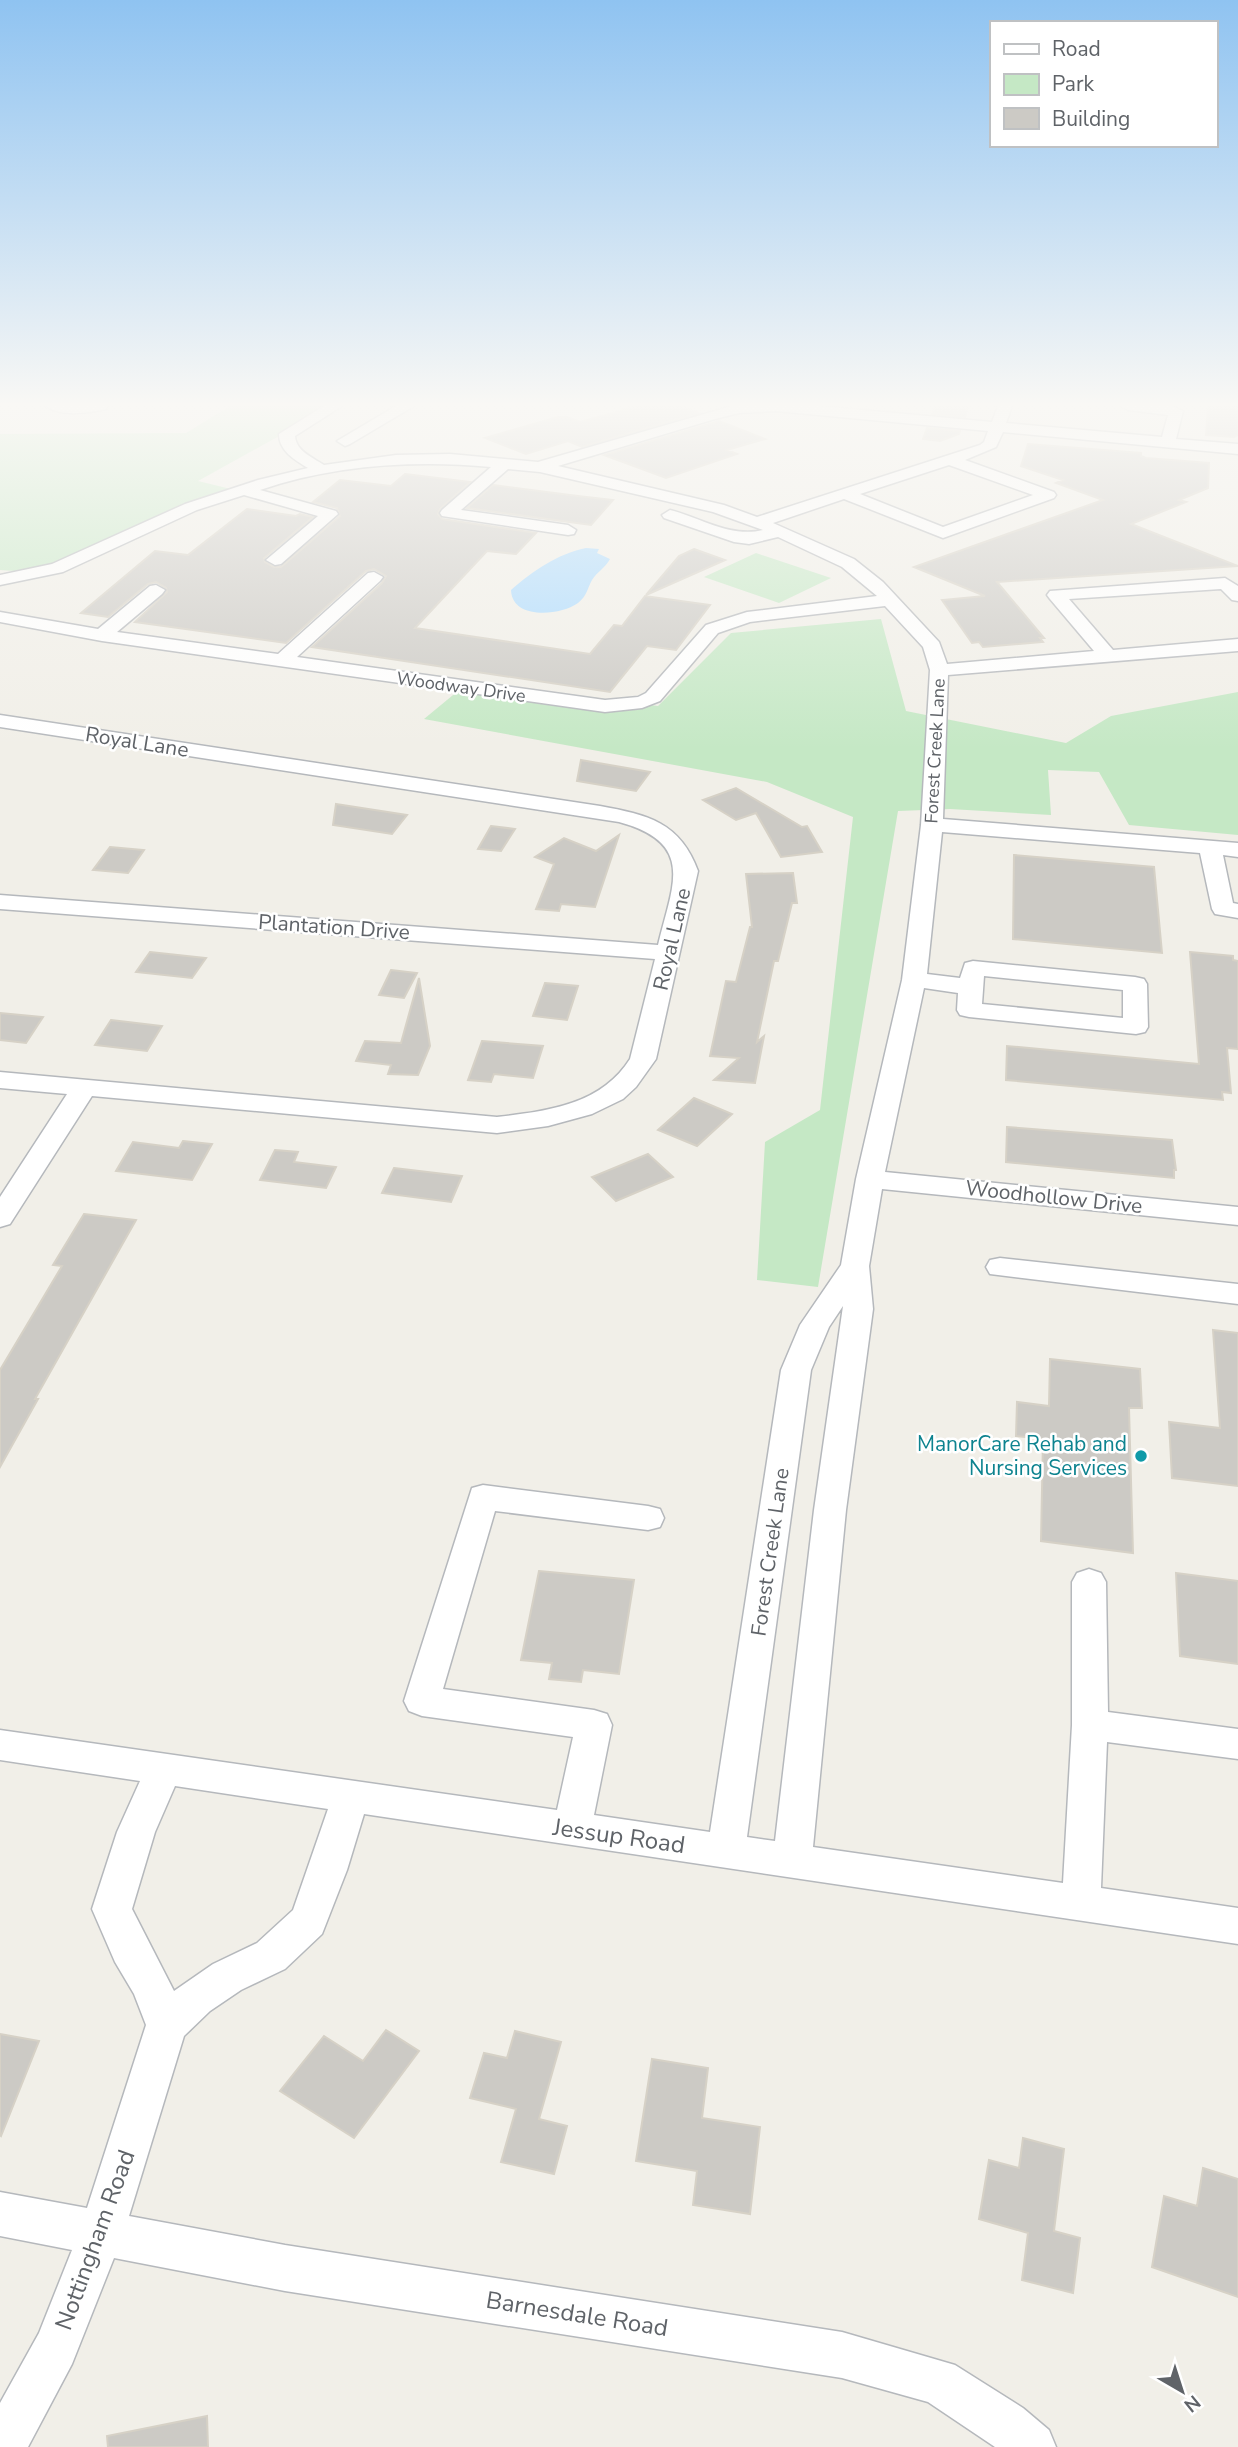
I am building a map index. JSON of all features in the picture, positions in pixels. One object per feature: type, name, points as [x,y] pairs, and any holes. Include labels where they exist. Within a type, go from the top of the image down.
[{"type":"street","name":"Forest Creek Lane","points":[[0,580],[57,568],[162,520]]},
{"type":"street","points":[[275,560],[323,520]]},
{"type":"street","points":[[499,520],[568,530]]},
{"type":"street","points":[[686,520],[741,538],[780,531]]},
{"type":"street","name":"Forest Creek Lane","points":[[752,520],[848,563],[890,600],[932,646],[939,670],[932,825],[914,980],[870,1179],[855,1266],[858,1309],[830,1510],[792,1861]]},
{"type":"street","points":[[758,522],[764,520]]},
{"type":"street","points":[[911,520],[943,533],[978,520]]},
{"type":"street","points":[[281,661],[374,577]]},
{"type":"street","points":[[1107,655],[1056,595],[1225,583],[1238,596]]},
{"type":"street","points":[[102,635],[156,590]]},
{"type":"street","name":"Woodway Drive","points":[[0,617],[102,635],[605,706],[642,702],[653,697],[712,629],[747,617],[890,600]]},
{"type":"street","points":[[939,670],[1238,645]]},
{"type":"street","name":"Royal Lane","points":[[0,721],[600,811],[632,819],[657,830],[678,846],[687,872],[667,953],[653,1027],[643,1059],[626,1083],[597,1102],[550,1119],[497,1125],[0,1080]]},
{"type":"street","points":[[932,825],[1238,850]]},
{"type":"street","points":[[1210,848],[1223,909],[1238,911]]},
{"type":"street","name":"Plantation Drive","points":[[0,902],[667,953]]},
{"type":"street","points":[[973,968],[1135,984],[1136,1027],[969,1010],[971,987],[973,968]]},
{"type":"street","points":[[914,980],[971,987]]},
{"type":"street","points":[[0,1218],[84,1088]]},
{"type":"street","name":"Woodhollow Drive","points":[[870,1179],[1238,1216]]},
{"type":"street","name":"Forest Creek Lane","points":[[726,1852],[796,1370],[815,1325],[855,1266]]},
{"type":"street","points":[[1000,1267],[1238,1294]]},
{"type":"street","points":[[572,1829],[594,1725],[422,1701],[483,1497],[648,1518]]},
{"type":"street","points":[[1081,1902],[1090,1725],[1089,1582]]},
{"type":"street","points":[[1090,1725],[1238,1744]]},
{"type":"street","name":"Jessup Road","points":[[0,1745],[1238,1926]]},
{"type":"street","points":[[163,1770],[136,1832],[112,1909],[129,1950],[151,1984],[167,2025]]},
{"type":"street","name":"Nottingham Road","points":[[2,2447],[56,2348],[101,2234],[167,2025],[196,1998],[227,1977],[271,1956],[308,1921],[328,1870],[350,1798]]},
{"type":"street","name":"Barnesdale Road","points":[[0,2214],[285,2268],[842,2355],[938,2382],[1006,2425],[1032,2447]]},
{"type":"green space","points":[[0,520],[169,520],[43,573],[0,570]]},
{"type":"green space","points":[[756,553],[831,578],[779,603],[704,577]]},
{"type":"green space","points":[[881,619],[906,711],[1066,743],[1111,716],[1238,692],[1238,835],[1129,825],[1099,772],[1048,770],[1051,815],[950,809],[898,811],[818,1287],[757,1280],[765,1142],[820,1110],[853,817],[767,782],[424,719],[470,681],[658,706],[731,633]]},
{"type":"water","points":[[586,548],[599,549],[597,553],[610,559],[594,577],[578,603],[560,611],[538,613],[519,607],[513,600],[511,590],[537,570],[565,554]]},
{"type":"building","points":[[233,520],[309,520],[264,558],[265,562],[274,567],[281,567],[335,520],[450,520],[536,533],[516,554],[487,551],[415,628],[590,654],[614,625],[622,626],[645,596],[710,605],[676,650],[647,646],[610,692],[312,647],[382,583],[386,576],[374,569],[366,571],[286,643],[135,622],[167,592],[166,588],[156,582],[148,584],[108,617],[81,613],[155,551],[188,555]]},
{"type":"building","points":[[556,520],[595,520],[591,525]]},
{"type":"building","points":[[1046,520],[1141,520],[1131,524],[1238,566],[997,582],[1044,638],[1040,638],[1043,642],[983,647],[979,642],[972,643],[942,600],[985,596],[914,567]]},
{"type":"building","points":[[694,549],[725,560],[646,595],[679,556]]},
{"type":"building","points":[[581,760],[650,772],[636,791],[577,781]]},
{"type":"building","points":[[736,788],[802,827],[807,826],[822,852],[781,857],[756,813],[736,820],[703,800]]},
{"type":"building","points":[[336,804],[407,815],[392,834],[333,825]]},
{"type":"building","points":[[491,826],[515,829],[501,851],[478,849]]},
{"type":"building","points":[[619,835],[595,907],[561,904],[559,911],[536,909],[554,864],[535,857],[564,838],[596,851]]},
{"type":"building","points":[[110,847],[144,850],[128,873],[93,870]]},
{"type":"building","points":[[1014,855],[1154,867],[1162,953],[1013,939]]},
{"type":"building","points":[[793,873],[797,903],[792,903],[778,961],[774,961],[757,1042],[764,1036],[755,1083],[714,1080],[739,1058],[710,1056],[726,981],[736,982],[752,927],[746,874]]},
{"type":"building","points":[[150,952],[206,958],[192,978],[136,972]]},
{"type":"building","points":[[1190,952],[1233,956],[1233,960],[1238,961],[1238,1049],[1227,1048],[1231,1093],[1222,1092],[1223,1100],[1006,1080],[1007,1046],[1199,1064]]},
{"type":"building","points":[[391,970],[417,973],[404,998],[379,995]]},
{"type":"building","points":[[419,978],[430,1046],[418,1075],[388,1074],[391,1065],[356,1061],[365,1041],[401,1043]]},
{"type":"building","points":[[545,983],[578,986],[567,1020],[533,1016]]},
{"type":"building","points":[[0,1013],[43,1017],[26,1043],[0,1040]]},
{"type":"building","points":[[111,1020],[162,1026],[147,1051],[95,1045]]},
{"type":"building","points":[[482,1041],[543,1046],[533,1078],[494,1074],[491,1082],[468,1080]]},
{"type":"building","points":[[694,1098],[732,1114],[697,1146],[658,1130]]},
{"type":"building","points":[[1007,1127],[1172,1140],[1176,1170],[1174,1178],[1006,1162]]},
{"type":"building","points":[[183,1141],[212,1144],[192,1180],[116,1171],[133,1142],[179,1148]]},
{"type":"building","points":[[275,1150],[298,1152],[294,1162],[336,1167],[326,1188],[260,1180]]},
{"type":"building","points":[[648,1154],[673,1177],[616,1201],[592,1177]]},
{"type":"building","points":[[394,1168],[462,1176],[451,1202],[382,1193]]},
{"type":"building","points":[[84,1214],[136,1220],[35,1399],[38,1399],[0,1467],[0,1370],[62,1266],[53,1265]]},
{"type":"building","points":[[1213,1330],[1238,1333],[1238,1486],[1172,1478],[1169,1422],[1220,1428]]},
{"type":"building","name":"ManorCare Rehab and Nursing Services","points":[[1050,1359],[1140,1369],[1142,1408],[1129,1408],[1133,1553],[1041,1541],[1043,1439],[1016,1436],[1017,1402],[1049,1406]]},
{"type":"building","points":[[539,1571],[634,1580],[619,1674],[583,1670],[581,1682],[549,1679],[552,1663],[521,1660]]},
{"type":"building","points":[[1176,1573],[1238,1581],[1238,1664],[1180,1656]]},
{"type":"building","points":[[386,2030],[419,2051],[354,2138],[280,2091],[324,2036],[363,2061]]},
{"type":"building","points":[[515,2031],[561,2042],[539,2119],[567,2126],[554,2174],[501,2162],[516,2109],[470,2098],[484,2053],[507,2058]]},
{"type":"building","points":[[0,2034],[39,2041],[1,2136],[0,2135]]},
{"type":"building","points":[[652,2059],[708,2068],[702,2118],[760,2127],[750,2214],[693,2205],[697,2171],[636,2161]]},
{"type":"building","points":[[1023,2138],[1064,2149],[1054,2231],[1080,2238],[1073,2293],[1022,2280],[1028,2233],[979,2219],[989,2160],[1019,2168]]},
{"type":"building","points":[[1203,2168],[1238,2179],[1238,2297],[1152,2267],[1164,2196],[1197,2206]]},
{"type":"building","points":[[207,2416],[208,2447],[108,2447],[107,2436]]},
{"type":"place","name":"ManorCare Rehab and Nursing Services","points":[[1141,1456]]}]
